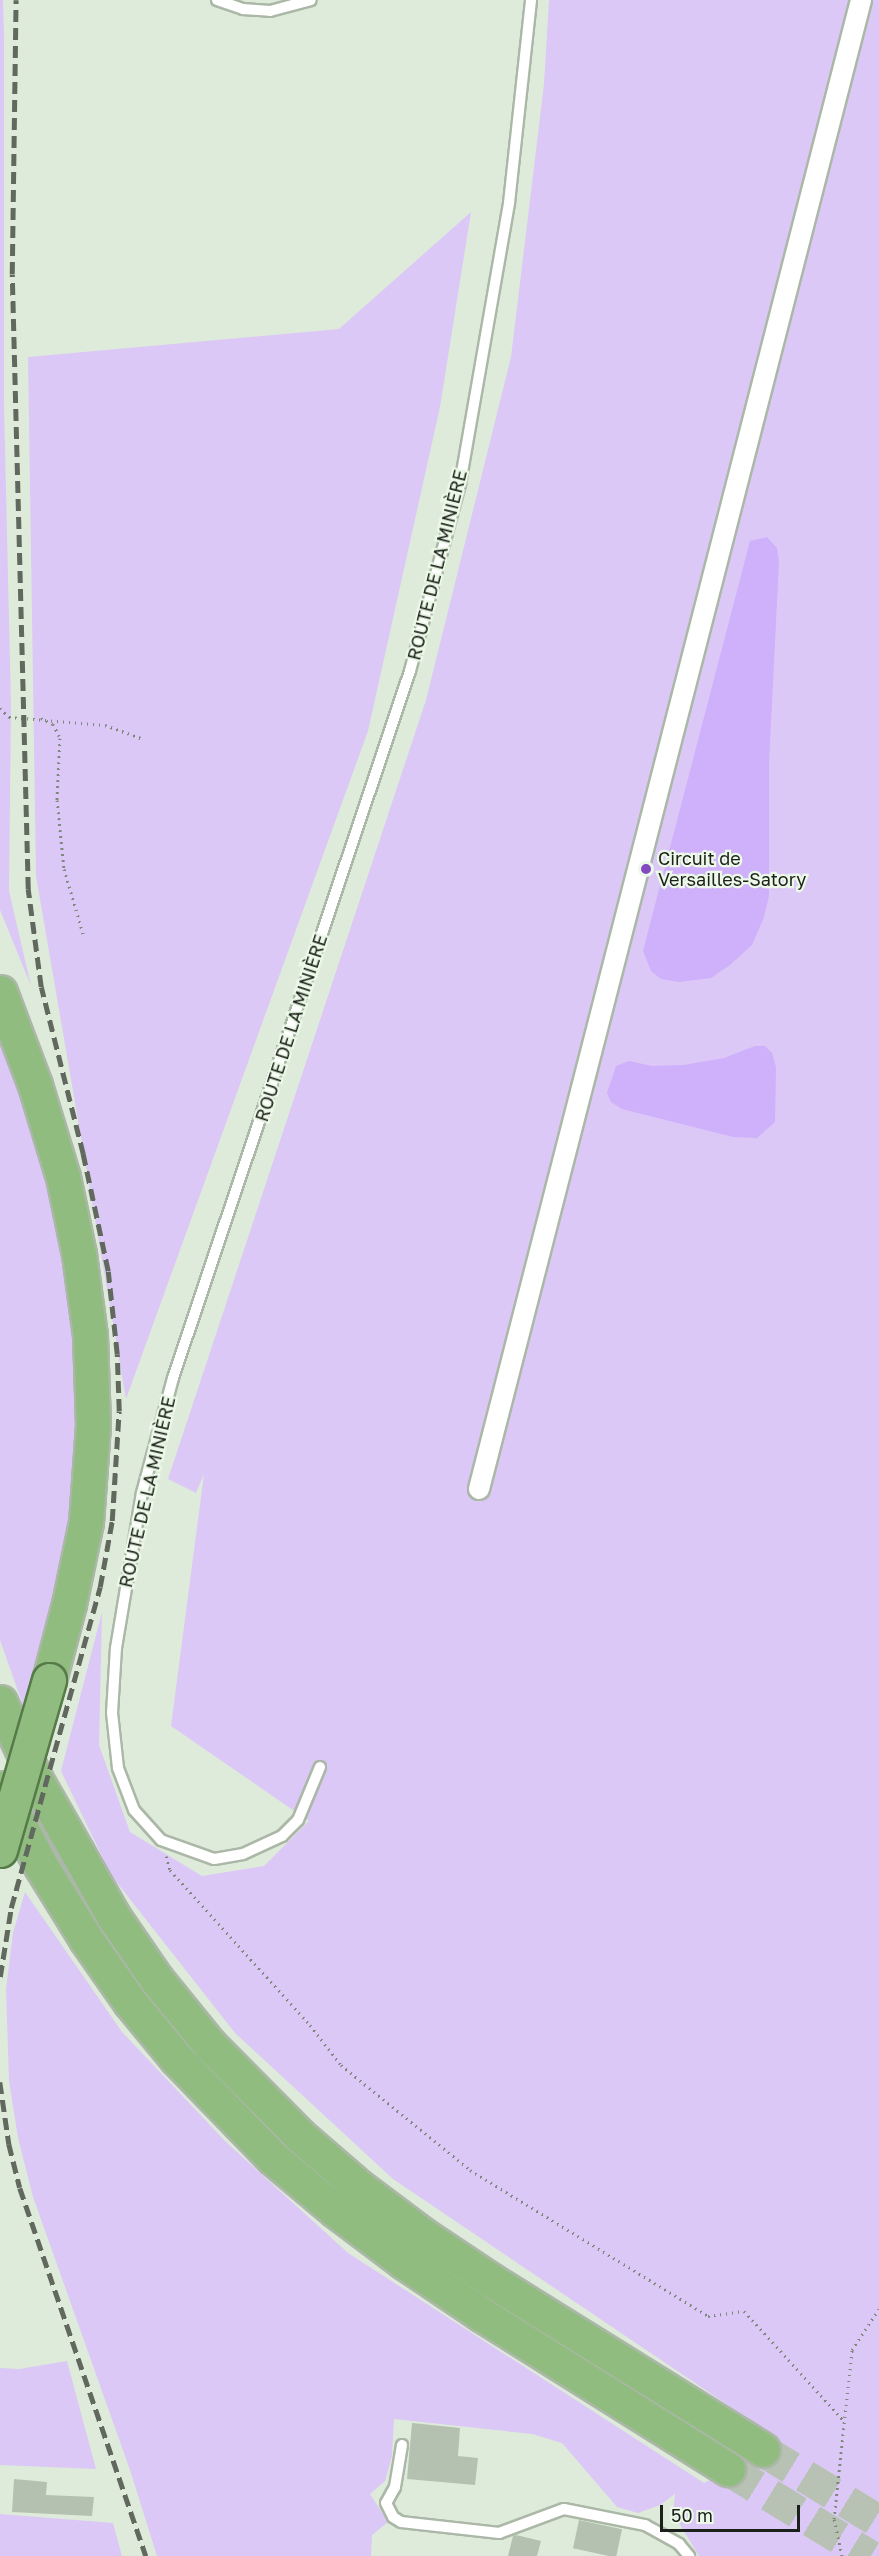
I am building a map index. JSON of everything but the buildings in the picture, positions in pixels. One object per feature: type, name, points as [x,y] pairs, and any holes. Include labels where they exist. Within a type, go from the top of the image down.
[{"type":"highway","points":[[0,992],[35,1085],[63,1177],[79,1254],[90,1335],[93,1425],[86,1522],[69,1604],[0,1850]]},
{"type":"highway","points":[[0,1702],[36,1780],[113,1916],[157,1980],[208,2044],[285,2121],[359,2187],[423,2235],[492,2281],[763,2450]]},
{"type":"highway","points":[[0,1788],[47,1876],[86,1939],[130,2002],[207,2092],[273,2158],[335,2210],[404,2262],[481,2314],[728,2469]]},
{"type":"street","points":[[479,1490],[861,0]]},
{"type":"lane","points":[[217,0],[243,9],[270,11],[311,0]]},
{"type":"lane","name":"ROUTE DE LA MINIÈRE","points":[[320,1767],[298,1820],[282,1836],[243,1854],[214,1859],[161,1840],[134,1810],[118,1768],[112,1713],[121,1607],[142,1493],[173,1378],[410,671],[460,484],[509,203],[531,0]]},
{"type":"lane","points":[[402,2445],[395,2487],[386,2503],[393,2517],[401,2522],[500,2534],[564,2510],[645,2525],[679,2544],[689,2556]]},
{"type":"path","points":[[0,708],[9,717],[105,725],[141,738]]},
{"type":"path","points":[[41,718],[53,724],[60,738],[57,800],[64,869],[84,937]]},
{"type":"path","points":[[161,1840],[170,1870],[310,2025],[348,2071],[470,2170],[708,2316],[744,2311],[844,2422]]},
{"type":"path","points":[[842,2556],[834,2519],[852,2350],[879,2309]]},
{"type":"shaded area","points":[[0,0],[3,0],[4,35],[4,404],[11,705],[9,891],[31,986],[0,910]]},
{"type":"shaded area","name":"Circuit de Versailles-Satory","points":[[549,0],[879,0],[879,2556],[699,2556],[673,2513],[675,2494],[660,2505],[638,2513],[617,2507],[562,2443],[532,2434],[394,2419],[392,2456],[385,2481],[370,2494],[388,2522],[372,2535],[371,2556],[157,2556],[130,2470],[33,2197],[18,2138],[9,2081],[6,1989],[13,1933],[25,1892],[122,2032],[226,2142],[348,2253],[704,2483],[745,2462],[765,2461],[778,2439],[393,2179],[235,2033],[111,1875],[61,1771],[102,1612],[99,1745],[130,1832],[202,1876],[264,1866],[309,1821],[171,1726],[204,1474],[196,1493],[168,1479],[426,700],[511,357],[544,84]]},
{"type":"shaded area","points":[[471,212],[440,407],[368,731],[126,1399],[36,876],[28,357],[339,329]]},
{"type":"shaded area","points":[[767,537],[777,548],[779,562],[769,763],[769,896],[764,917],[752,945],[711,978],[679,982],[661,979],[651,971],[643,951],[750,541]]},
{"type":"shaded area","points":[[0,1030],[44,1149],[80,1342],[72,1536],[24,1708],[0,1640]]},
{"type":"shaded area","points":[[755,1046],[765,1046],[772,1053],[776,1067],[775,1122],[757,1138],[733,1137],[622,1109],[611,1102],[607,1093],[616,1066],[629,1061],[652,1066],[684,1065],[724,1058]]},
{"type":"shaded area","points":[[67,2361],[96,2469],[0,2465],[0,2368],[19,2369]]},
{"type":"shaded area","points":[[0,2514],[113,2523],[122,2556],[0,2556]]},
{"type":"tunnel","points":[[763,2450],[879,2521]]},
{"type":"tunnel","points":[[728,2469],[870,2556]]},
{"type":"railway","points":[[0,1977],[11,1908],[100,1587],[112,1521],[119,1411],[117,1354],[108,1271],[83,1154],[41,987],[28,889],[12,274],[16,0]]},
{"type":"railway","points":[[0,2082],[9,2144],[20,2188],[146,2556]]},
{"type":"place","name":"Circuit de Versailles-Satory","points":[[646,869]]}]
